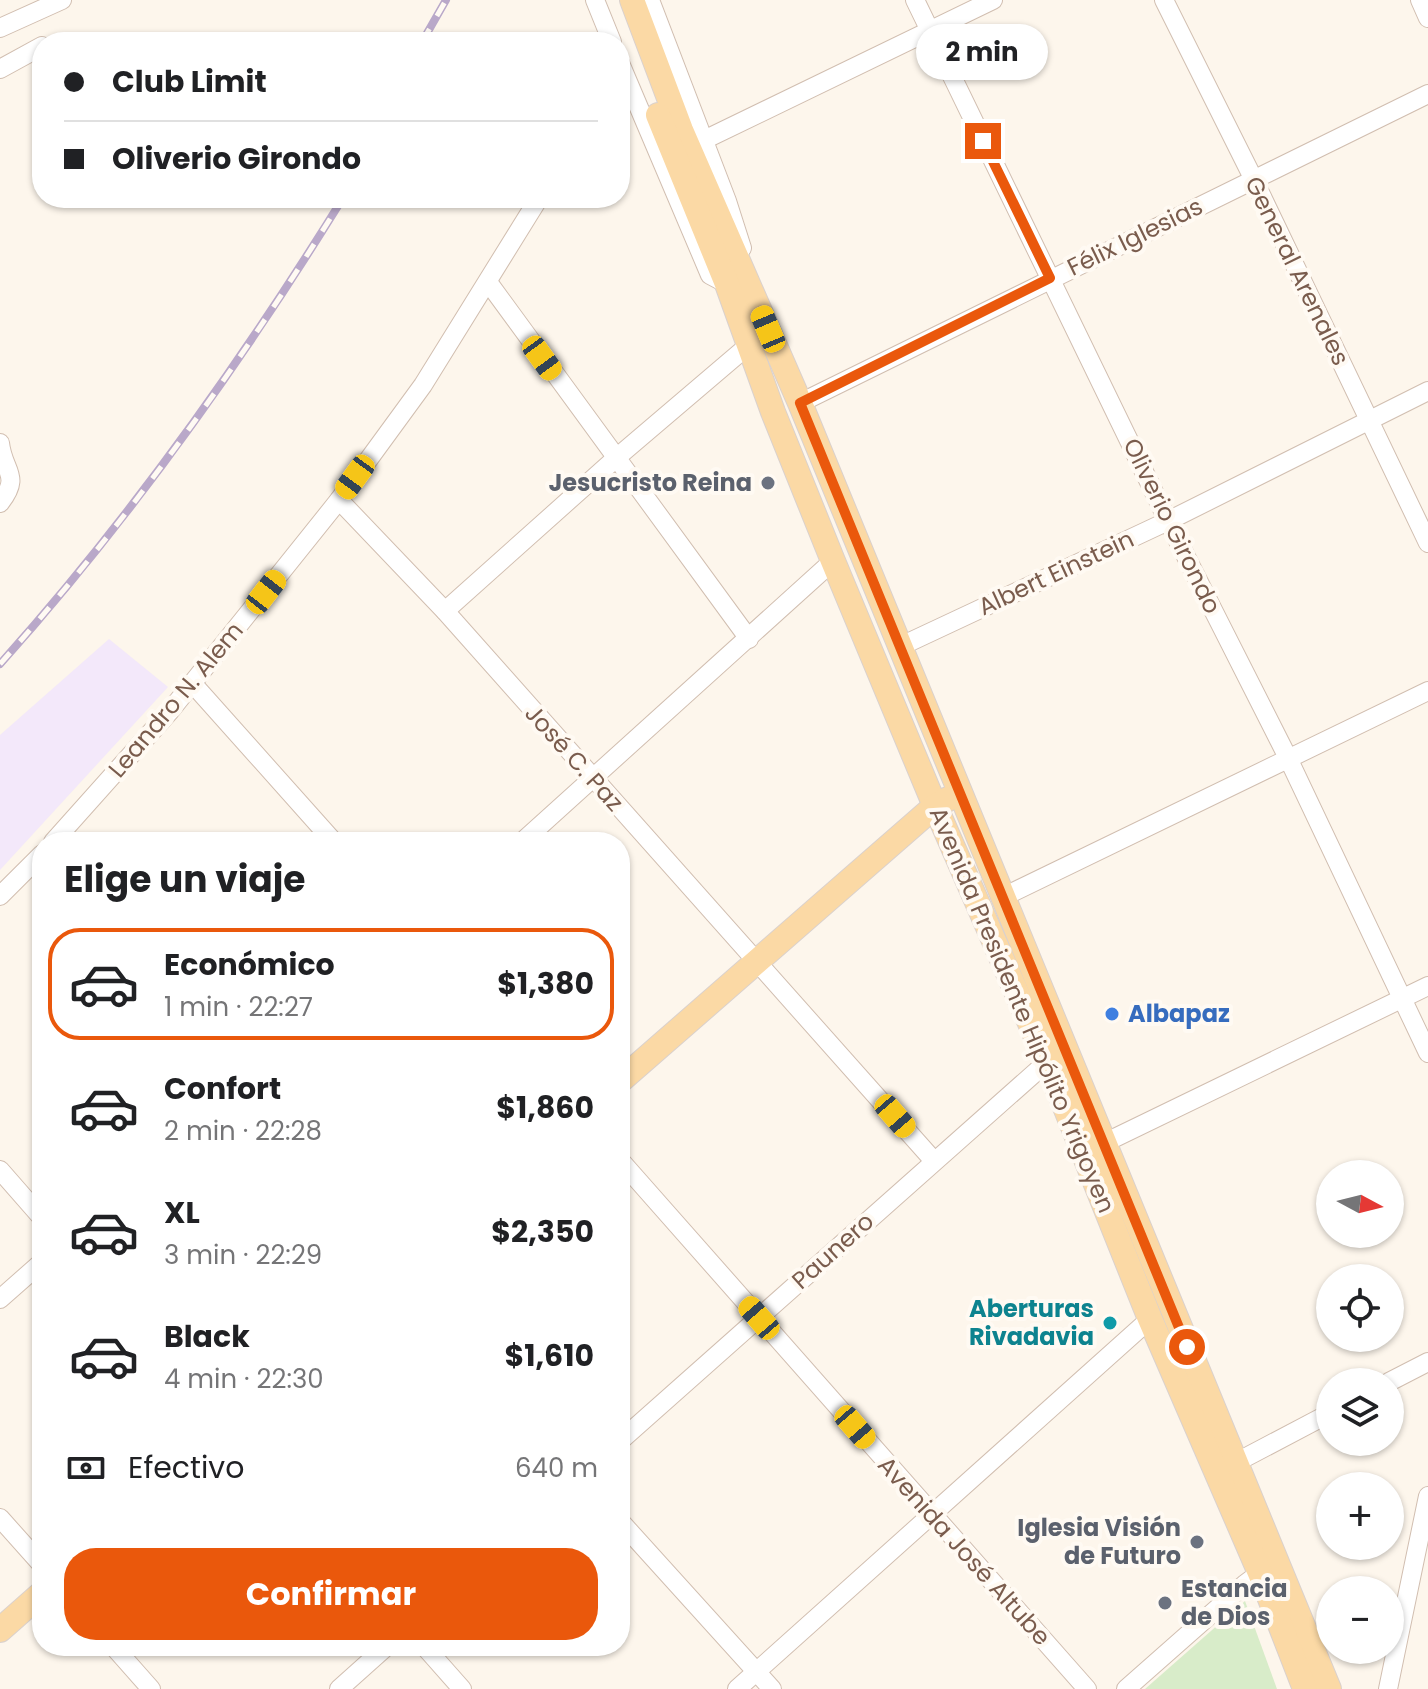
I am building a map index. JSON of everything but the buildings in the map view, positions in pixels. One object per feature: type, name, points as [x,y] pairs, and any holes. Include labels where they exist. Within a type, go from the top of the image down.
[{"type":"main road","name":"Avenida Presidente Hipólito Yrigoyen","points":[[615,0],[627,32]]},
{"type":"main road","name":"Avenida Presidente Hipólito Yrigoyen","points":[[632,0],[737,282],[750,344],[773,412],[935,806],[1047,1062],[1093,1149],[1235,1463],[1305,1689]]},
{"type":"main road","name":"Avenida Presidente Hipólito Yrigoyen","points":[[630,40],[668,142],[800,403],[961,793],[1003,897],[1150,1319],[1267,1568],[1329,1689]]},
{"type":"main road","points":[[630,1072],[935,806],[961,793]]},
{"type":"main road","points":[[0,1630],[32,1602]]},
{"type":"street","points":[[0,28],[62,0]]},
{"type":"street","points":[[595,0],[608,32]]},
{"type":"street","name":"Avenida Presidente Hipólito Yrigoyen","points":[[630,87],[710,275],[737,282],[741,241],[650,0]]},
{"type":"street","name":"Oliverio Girondo","points":[[915,0],[1168,521],[1288,758],[1428,1053]]},
{"type":"street","points":[[704,140],[993,0]]},
{"type":"street","name":"General Arenales","points":[[1164,0],[1428,543]]},
{"type":"street","points":[[1420,0],[1428,18]]},
{"type":"street","points":[[0,69],[32,51]]},
{"type":"street","name":"Félix Iglesias","points":[[800,403],[1428,94]]},
{"type":"street","name":"Leandro N. Alem","points":[[62,832],[193,684],[339,500],[423,385],[533,208]]},
{"type":"street","points":[[488,282],[749,639]]},
{"type":"street","points":[[445,611],[750,344]]},
{"type":"street","name":"Albert Einstein","points":[[899,647],[1168,521],[1428,391]]},
{"type":"street","points":[[0,443],[12,479],[10,491],[0,503]]},
{"type":"street","name":"José C. Paz","points":[[339,500],[445,611],[592,780],[758,961],[934,1161]]},
{"type":"street","points":[[533,832],[833,561]]},
{"type":"street","points":[[193,684],[325,832]]},
{"type":"street","points":[[1003,897],[1428,691]]},
{"type":"street","points":[[0,896],[32,868]]},
{"type":"street","points":[[1093,1149],[1428,986]]},
{"type":"street","name":"Paunero","points":[[630,1432],[1047,1062]]},
{"type":"street","points":[[0,1170],[32,1207]]},
{"type":"street","name":"Avenida José Altube","points":[[630,1171],[1087,1689]]},
{"type":"street","points":[[0,1299],[32,1271]]},
{"type":"street","points":[[737,1689],[1150,1319]]},
{"type":"street","points":[[1404,1374],[1428,1362]]},
{"type":"street","points":[[1235,1463],[1316,1420]]},
{"type":"street","points":[[1388,1689],[1428,1496]]},
{"type":"street","points":[[0,1518],[32,1554]]},
{"type":"street","points":[[630,1532],[772,1689]]},
{"type":"street","points":[[1126,1689],[1267,1568]]},
{"type":"street","points":[[122,1656],[151,1689]]},
{"type":"street","points":[[339,1689],[376,1656]]},
{"type":"street","points":[[433,1656],[462,1689]]},
{"type":"shaded area","points":[[109,639],[168,687],[0,870],[0,735]]},
{"type":"green space","points":[[1245,1601],[1277,1689],[1145,1689]]},
{"type":"railway","points":[[428,32],[446,0]]},
{"type":"railway","points":[[0,664],[94,553],[182,438],[265,320],[337,208]]},
{"type":"place","name":"Jesucristo Reina","points":[[768,483]]},
{"type":"place","name":"Albapaz","points":[[1112,1014]]},
{"type":"place","name":"Aberturas Rivadavia","points":[[1110,1323]]},
{"type":"place","name":"Iglesia Visión de Futuro","points":[[1197,1542]]},
{"type":"place","name":"Estancia de Dios","points":[[1165,1603]]},
{"type":"route","points":[[983,141],[1050,278],[800,403],[1187,1347]]}]
